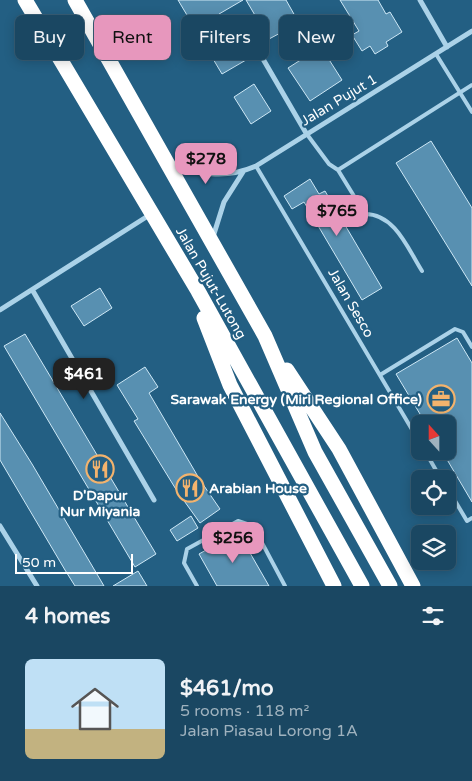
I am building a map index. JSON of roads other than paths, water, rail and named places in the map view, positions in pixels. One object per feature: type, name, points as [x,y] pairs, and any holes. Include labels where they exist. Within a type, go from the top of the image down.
[{"type":"highway","name":"Jalan Pujut-Lutong","points":[[25,0],[184,267],[362,586]]},
{"type":"highway","name":"Jalan Pujut-Lutong","points":[[75,0],[265,336],[315,452],[390,586]]},
{"type":"highway","points":[[184,267],[230,385],[334,586]]},
{"type":"highway","points":[[265,336],[339,449],[414,586]]},
{"type":"street","points":[[420,0],[447,47]]},
{"type":"street","name":"Jalan Pujut 1","points":[[170,166],[210,176],[243,172],[256,166],[306,133],[472,32]]},
{"type":"street","points":[[264,60],[306,133]]},
{"type":"street","points":[[212,241],[224,202],[243,172]]},
{"type":"street","points":[[0,310],[152,214]]},
{"type":"street","points":[[32,291],[154,500]]},
{"type":"street","points":[[0,526],[37,586]]},
{"type":"lane","points":[[436,54],[472,112]]},
{"type":"lane","points":[[338,170],[472,85]]},
{"type":"lane","points":[[306,133],[329,164],[338,170],[365,214],[375,214],[395,228],[422,271]]},
{"type":"lane","name":"Jalan Sesco","points":[[256,166],[411,428]]},
{"type":"lane","points":[[380,375],[455,329],[463,332],[472,346]]},
{"type":"lane","points":[[456,503],[466,521],[472,518]]},
{"type":"lane","points":[[197,586],[184,563],[187,549],[238,521],[253,526],[285,586]]},
{"type":"place","name":"Sarawak Energy (Miri Regional Office)","points":[[441,399]]},
{"type":"place","name":"D'Dapur Nur Miyania","points":[[100,469]]},
{"type":"place","name":"Arabian House","points":[[190,488]]}]
